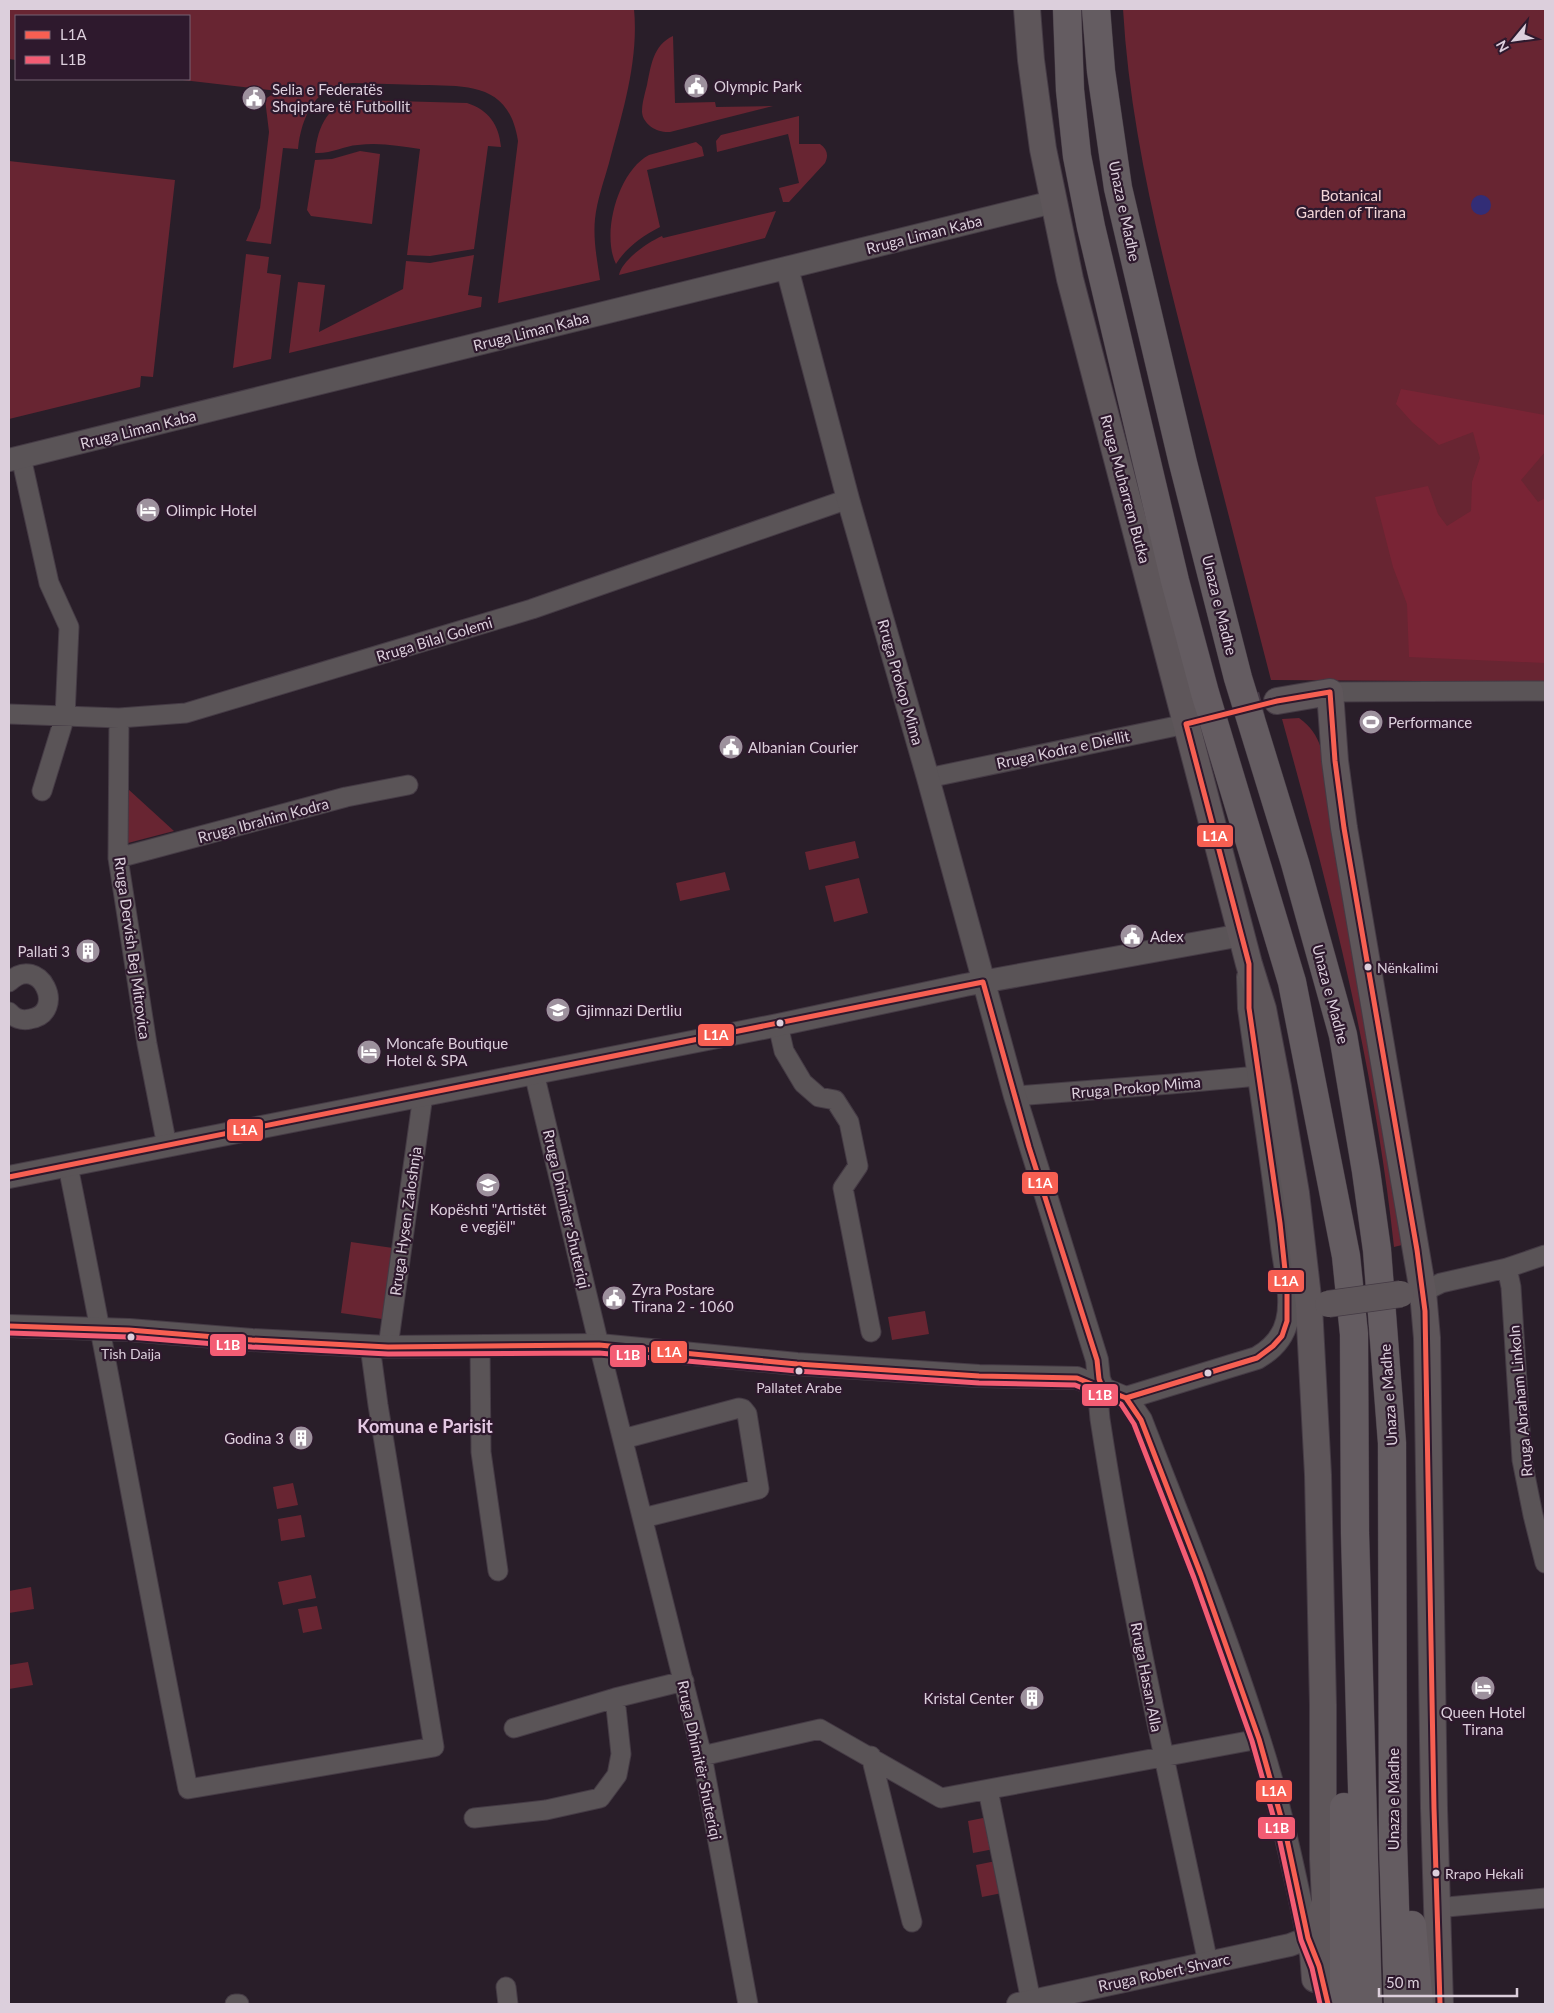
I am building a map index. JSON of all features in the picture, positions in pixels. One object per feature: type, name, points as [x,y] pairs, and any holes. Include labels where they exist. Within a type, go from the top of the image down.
[{"type":"highway","name":"Unaza e Madhe","points":[[1067,9],[1070,90],[1077,156],[1091,227],[1180,600],[1205,693],[1292,982],[1346,1256],[1354,1334],[1355,1533],[1368,2004]]},
{"type":"highway","name":"Unaza e Madhe","points":[[1096,9],[1101,71],[1118,188],[1183,463],[1238,678],[1295,863],[1336,1008],[1343,1035],[1356,1107],[1377,1250],[1392,1443],[1393,1842],[1398,2004]]},
{"type":"highway","points":[[1344,2004],[1345,1729],[1342,1566],[1355,1533]]},
{"type":"highway","points":[[1392,1668],[1402,1717],[1412,1934],[1419,2004]]},
{"type":"main road","name":"Rruga Muharrem Butka","points":[[1027,9],[1039,118],[1053,202],[1070,278],[1193,722],[1249,964],[1263,1009],[1296,1193],[1319,1305],[1318,1475],[1323,1705],[1323,1859],[1329,2004]]},
{"type":"main road","points":[[1277,700],[1330,692],[1335,761],[1344,828],[1412,1293],[1427,1338],[1436,1908],[1440,2004]]},
{"type":"main road","points":[[1319,1305],[1412,1293]]},
{"type":"main road","points":[[1316,2004],[1311,1946],[1326,1899]]},
{"type":"main road","points":[[1311,1946],[1319,1966],[1329,2004]]},
{"type":"street","name":"Rruga Liman Kaba","points":[[15,459],[1053,202]]},
{"type":"street","name":"Rruga Prokop Mima","points":[[787,268],[848,499],[928,778],[1015,1096],[1097,1360],[1099,1379],[1103,1390]]},
{"type":"street","points":[[15,459],[49,583],[69,627],[65,716],[42,791]]},
{"type":"street","name":"Rruga Bilal Golemi","points":[[9,714],[119,718],[186,713],[532,609],[848,499]]},
{"type":"street","points":[[1330,692],[1545,691]]},
{"type":"street","name":"Rruga Dervish Bej Mitrovica","points":[[119,718],[118,858],[147,1044],[167,1146]]},
{"type":"street","name":"Rruga Kodra e Diellit","points":[[928,778],[1193,722]]},
{"type":"street","name":"Rruga Ibrahim Kodra","points":[[118,858],[346,797],[408,785]]},
{"type":"street","points":[[9,1177],[778,1025],[983,982],[1242,935]]},
{"type":"street","points":[[9,1326],[101,1329],[252,1340],[379,1346],[599,1345],[714,1358],[804,1365],[979,1376],[1077,1378],[1126,1398],[1257,1358],[1273,1346],[1282,1336],[1287,1321],[1287,1289],[1249,1008],[1249,964]]},
{"type":"street","points":[[9,982],[16,976],[32,975],[44,984],[48,998],[44,1011],[32,1019],[17,1018],[9,1012]]},
{"type":"street","points":[[778,1025],[784,1051],[803,1083],[819,1097],[835,1100],[849,1122],[858,1166],[842,1188],[871,1332]]},
{"type":"street","name":"Rruga Dhimiter Shuteriqi","points":[[534,1073],[599,1345]]},
{"type":"street","name":"Rruga Prokop Mima","points":[[1015,1096],[1258,1076]]},
{"type":"street","name":"Rruga Hysen Zaloshnja","points":[[101,1329],[142,1559],[188,1789],[434,1747],[376,1396],[379,1346],[423,1095]]},
{"type":"street","points":[[68,1166],[101,1329]]},
{"type":"street","points":[[1412,1293],[1455,1279],[1507,1268],[1545,1255]]},
{"type":"street","name":"Rruga Abraham Linkoln","points":[[1507,1268],[1510,1287],[1522,1460],[1545,1563]]},
{"type":"street","points":[[480,1345],[482,1452],[498,1571]]},
{"type":"street","name":"Rruga Dhimitër Shuteriqi","points":[[599,1345],[702,1756],[748,2004]]},
{"type":"street","name":"Rruga Hasan Alla","points":[[1103,1390],[1099,1408],[1108,1478],[1162,1756],[1208,1963]]},
{"type":"street","points":[[1126,1398],[1141,1420],[1205,1584],[1259,1739],[1286,1835],[1311,1946]]},
{"type":"street","points":[[624,1439],[739,1408],[743,1409],[747,1414],[759,1489],[643,1518]]},
{"type":"street","points":[[514,1728],[615,1698],[684,1681]]},
{"type":"street","points":[[474,1818],[546,1810],[600,1798],[617,1775],[621,1754],[615,1698]]},
{"type":"street","points":[[702,1756],[820,1729],[941,1798],[1259,1739]]},
{"type":"street","points":[[870,1756],[912,1922]]},
{"type":"street","points":[[988,1790],[1025,2003]]},
{"type":"street","points":[[1436,1908],[1545,1898]]},
{"type":"street","name":"Rruga Robert Shvarc","points":[[1025,2003],[1290,1945],[1311,1946]]},
{"type":"green space","points":[[9,9],[634,9],[635,29],[632,68],[595,219],[595,242],[600,280],[498,303],[518,141],[513,122],[506,108],[496,98],[484,92],[455,86],[353,83],[329,89],[320,96],[307,114],[298,149],[283,148],[271,244],[246,241],[260,208],[269,132],[265,99],[278,91],[183,80],[190,80],[190,15],[15,15],[15,60],[9,59]]},
{"type":"green space","name":"Botanical Garden of Tirana","points":[[1123,9],[1545,9],[1545,682],[1271,680],[1157,233],[1132,99]]},
{"type":"green space","points":[[673,36],[675,103],[715,102],[716,107],[773,106],[670,132],[656,130],[643,117],[643,102],[657,50],[666,40]]},
{"type":"green space","points":[[359,100],[467,103],[475,106],[492,119],[498,132],[501,147],[488,146],[474,249],[430,256],[407,255],[420,149],[366,144],[315,153],[316,143],[326,117],[339,105]]},
{"type":"green space","points":[[799,116],[799,144],[820,144],[826,150],[827,157],[825,163],[789,202],[783,202],[779,188],[799,183],[788,134],[717,152],[716,141],[721,135]]},
{"type":"green space","points":[[696,142],[702,147],[704,156],[647,170],[660,227],[635,243],[616,264],[610,237],[612,221],[615,204],[629,175],[638,163],[649,155]]},
{"type":"green space","points":[[360,151],[380,154],[372,224],[311,216],[307,210],[315,160],[332,159]]},
{"type":"green space","points":[[9,161],[175,180],[153,377],[141,376],[140,387],[9,419]]},
{"type":"green space","points":[[776,211],[765,238],[619,275],[621,269],[630,258],[643,247],[662,236],[663,238]]},
{"type":"green space","points":[[246,254],[269,257],[267,273],[281,275],[271,359],[233,368]]},
{"type":"green space","points":[[474,255],[468,295],[482,297],[481,307],[289,353],[298,282],[325,285],[319,332],[403,289],[406,261],[430,263]]},
{"type":"green space","points":[[1299,718],[1313,731],[1321,748],[1402,1245],[1394,1247],[1375,1113],[1349,981],[1334,915],[1282,719]]},
{"type":"green space","points":[[128,789],[174,831],[128,843]]},
{"type":"green space","points":[[855,841],[859,858],[809,870],[805,852]]},
{"type":"green space","points":[[725,872],[730,890],[680,901],[676,883]]},
{"type":"green space","points":[[859,878],[868,913],[834,922],[825,886]]},
{"type":"green space","points":[[351,1242],[393,1248],[382,1319],[341,1313]]},
{"type":"green space","points":[[925,1311],[929,1334],[892,1340],[888,1317]]},
{"type":"green space","points":[[293,1483],[298,1505],[277,1509],[273,1487]]},
{"type":"green space","points":[[301,1515],[305,1537],[281,1541],[278,1519]]},
{"type":"green space","points":[[311,1575],[316,1598],[283,1605],[278,1582]]},
{"type":"green space","points":[[31,1587],[34,1609],[9,1613],[9,1591]]},
{"type":"green space","points":[[317,1606],[322,1629],[303,1633],[298,1609]]},
{"type":"green space","points":[[28,1662],[33,1685],[9,1689],[9,1665]]},
{"type":"green space","points":[[988,1817],[994,1849],[973,1853],[968,1821]]},
{"type":"green space","points":[[996,1861],[1002,1893],[982,1897],[976,1865]]},
{"type":"shaded area","points":[[1481,195],[1488,198],[1491,205],[1488,212],[1481,215],[1474,212],[1471,205],[1474,198]]},
{"type":"shaded area","points":[[1401,389],[1545,415],[1545,452],[1521,480],[1538,502],[1545,498],[1545,663],[1409,657],[1407,604],[1393,567],[1375,497],[1428,486],[1438,514],[1447,526],[1471,511],[1472,482],[1480,458],[1473,432],[1439,445],[1412,422],[1396,404]]},
{"type":"tunnel","points":[[1199,720],[1277,701]]},
{"type":"transit line","name":"L1A","points":[[1126,1398],[1257,1358],[1273,1346],[1282,1336],[1287,1321],[1287,1289],[1280,1223],[1249,1008],[1249,964],[1186,724],[1277,701],[1330,692],[1335,761],[1344,828],[1417,1250],[1425,1311],[1434,1808],[1440,2004]]},
{"type":"transit line","name":"L1A","points":[[9,1177],[983,982],[1029,1147],[1097,1360],[1099,1379],[1103,1389],[1126,1398]]},
{"type":"transit line","name":"L1A","points":[[9,1326],[129,1330],[252,1340],[388,1347],[599,1345],[797,1364],[979,1376],[1077,1378],[1126,1398],[1141,1420],[1201,1575],[1259,1739],[1286,1835],[1308,1938],[1319,1966],[1328,2004]]},
{"type":"transit line","name":"L1B","points":[[9,1333],[129,1337],[252,1347],[388,1354],[599,1353],[797,1371],[979,1383],[1075,1385],[1121,1404],[1134,1424],[1194,1578],[1252,1741],[1279,1837],[1301,1940],[1312,1968],[1320,2004]]},
{"type":"place","name":"Olympic Park","points":[[696,86]]},
{"type":"place","name":"Selia e Federatës Shqiptare të Futbollit","points":[[254,98]]},
{"type":"place","name":"Olimpic Hotel","points":[[148,510]]},
{"type":"place","name":"Performance","points":[[1371,722]]},
{"type":"place","name":"Albanian Courier","points":[[731,747]]},
{"type":"place","name":"Adex","points":[[1132,936]]},
{"type":"place","name":"Pallati 3","points":[[88,951]]},
{"type":"place","name":"Nënkalimi","points":[[1368,967]]},
{"type":"place","name":"Gjimnazi Dertliu","points":[[558,1010]]},
{"type":"place","name":"Moncafe Boutique Hotel & SPA","points":[[369,1052]]},
{"type":"place","name":"Kopështi \"Artistët e vegjël\"","points":[[488,1185]]},
{"type":"place","name":"Zyra Postare Tirana 2 - 1060","points":[[614,1298]]},
{"type":"place","name":"Tish Daija","points":[[131,1337]]},
{"type":"place","name":"Pallatet Arabe","points":[[799,1371]]},
{"type":"place","name":"Godina 3","points":[[301,1438]]},
{"type":"place","name":"Queen Hotel Tirana","points":[[1483,1688]]},
{"type":"place","name":"Kristal Center","points":[[1032,1698]]},
{"type":"place","name":"Rrapo Hekali","points":[[1436,1873]]},
{"type":"district","name":"Komuna e Parisit","points":[[425,1426]]}]
